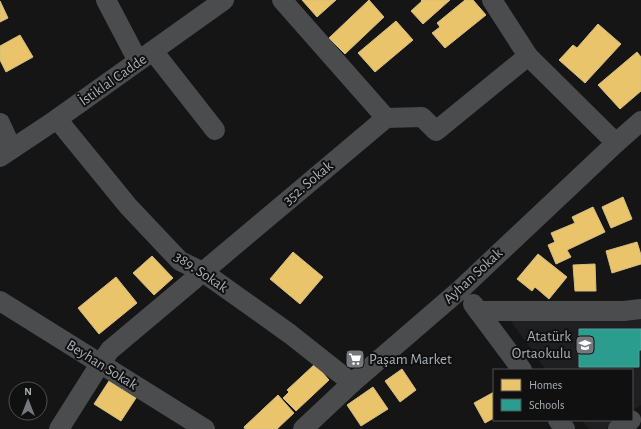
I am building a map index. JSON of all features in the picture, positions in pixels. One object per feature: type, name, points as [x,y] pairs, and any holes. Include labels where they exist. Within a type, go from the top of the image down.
[{"type":"street","points":[[106,0],[146,56],[214,130]]},
{"type":"street","name":"İstiklal Cadde","points":[[6,153],[57,119],[224,0]]},
{"type":"street","points":[[282,0],[386,118],[422,117],[436,131],[528,56]]},
{"type":"street","points":[[492,0],[528,56],[616,143]]},
{"type":"street","name":"352. Sokak","points":[[59,429],[110,350],[386,118]]},
{"type":"street","name":"389. Sokak","points":[[57,119],[128,206],[180,261],[202,272],[290,334],[352,383]]},
{"type":"street","name":"Ayhan Sokak","points":[[303,429],[352,383],[461,289],[641,121]]},
{"type":"street","points":[[0,123],[6,153]]},
{"type":"street","points":[[461,289],[521,369]]},
{"type":"street","name":"Beyhan Sokak","points":[[0,301],[205,429]]},
{"type":"street","points":[[478,311],[624,311],[641,309]]},
{"type":"street","points":[[633,419],[641,413]]},
{"type":"street","points":[[618,429],[630,421]]},
{"type":"shaded area","name":"Atatürk Ortaokulu","points":[[641,316],[641,405],[633,410],[633,369],[545,369],[510,320]]},
{"type":"shaded area","points":[[583,421],[618,421],[606,429],[589,429]]},
{"type":"building: Homes","points":[[302,0],[336,0],[317,17]]},
{"type":"building: Homes","points":[[369,0],[384,17],[345,54],[329,38]]},
{"type":"building: Homes","points":[[421,0],[450,0],[423,24],[411,11],[422,1]]},
{"type":"building: Homes","points":[[465,0],[473,0],[486,15],[445,48],[432,33],[440,27],[437,23]]},
{"type":"building: Homes","points":[[0,1],[8,18],[0,22]]},
{"type":"building: Homes","points":[[396,21],[413,40],[375,72],[358,53]]},
{"type":"building: Homes","points":[[598,24],[621,44],[585,83],[559,60],[573,45],[577,48]]},
{"type":"building: Homes","points":[[20,35],[33,57],[6,72],[0,60],[0,46]]},
{"type":"building: Homes","points":[[637,52],[641,57],[641,91],[620,109],[598,85]]},
{"type":"building: Homes","points":[[623,197],[632,219],[611,228],[602,207]]},
{"type":"building: Homes","points":[[593,207],[605,232],[567,250],[571,257],[556,264],[548,245],[555,242],[551,233],[575,223],[572,217]]},
{"type":"building: Homes","points":[[637,242],[641,255],[641,264],[612,273],[606,251]]},
{"type":"building: Homes","points":[[293,252],[323,277],[300,304],[270,279]]},
{"type":"building: Homes","points":[[538,254],[567,277],[549,299],[535,287],[532,291],[517,279]]},
{"type":"building: Homes","points":[[152,256],[173,278],[154,295],[133,273]]},
{"type":"building: Homes","points":[[595,264],[596,291],[575,291],[573,265]]},
{"type":"building: Homes","points":[[116,277],[137,303],[99,334],[78,308]]},
{"type":"building: Homes","points":[[315,364],[329,380],[296,411],[283,398],[289,392],[287,390]]},
{"type":"building: Homes","points":[[402,369],[416,390],[400,402],[385,381]]},
{"type":"building: Homes","points":[[109,381],[136,398],[121,421],[94,404]]},
{"type":"building: Homes","points":[[373,387],[388,409],[361,426],[347,405]]},
{"type":"building: Homes","points":[[493,393],[493,419],[485,423],[474,403]]},
{"type":"building: Homes","points":[[278,395],[294,413],[277,429],[245,429],[244,427]]},
{"type":"building: Schools","points":[[579,329],[641,329],[639,367],[579,367]]},
{"type":"place","name":"Atatürk Ortaokulu","points":[[585,345]]},
{"type":"place","name":"Paşam Market","points":[[355,359]]}]
